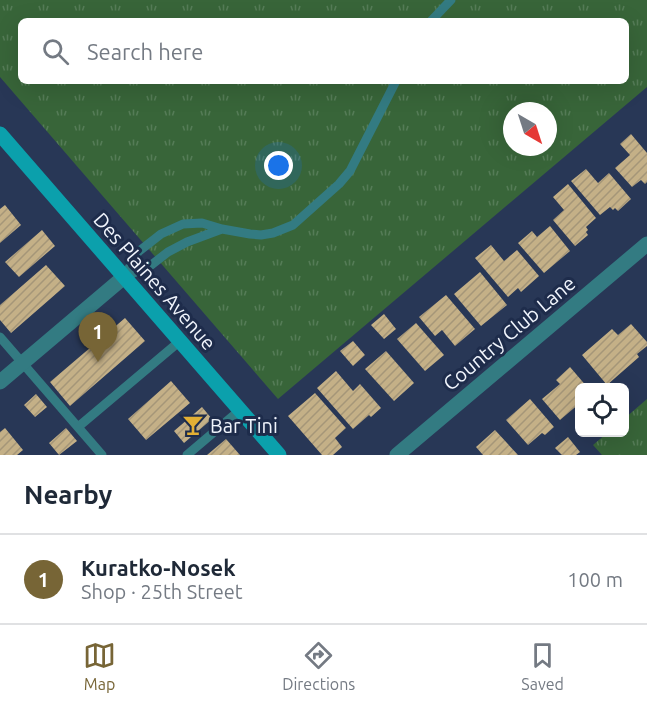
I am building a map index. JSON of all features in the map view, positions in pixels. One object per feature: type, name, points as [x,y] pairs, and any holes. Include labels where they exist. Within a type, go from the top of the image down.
[{"type":"main road","name":"Des Plaines Avenue","points":[[0,134],[279,455]]},
{"type":"street","name":"Country Club Lane","points":[[397,455],[647,244]]},
{"type":"street","points":[[0,382],[124,277]]},
{"type":"lane","points":[[434,18],[451,0]]},
{"type":"lane","points":[[124,277],[138,252],[172,228],[202,223],[222,230],[250,234],[273,233],[293,225],[339,184],[350,171],[394,84]]},
{"type":"lane","points":[[124,277],[150,266],[168,252],[187,242],[222,230]]},
{"type":"lane","points":[[0,337],[102,455]]},
{"type":"lane","points":[[78,427],[180,341]]},
{"type":"lane","points":[[187,455],[240,410]]},
{"type":"green space","points":[[0,0],[647,0],[647,87],[278,399],[0,77]]},
{"type":"green space","points":[[647,399],[647,455],[602,455],[593,445],[602,437],[629,437],[629,415]]},
{"type":"building","points":[[631,134],[647,153],[647,182],[645,184],[641,180],[632,187],[615,168],[630,155],[620,144]]},
{"type":"building","points":[[586,169],[598,183],[609,173],[631,199],[618,211],[610,207],[600,215],[571,181]]},
{"type":"building","points":[[568,184],[596,218],[586,227],[588,235],[575,246],[553,220],[564,210],[553,197]]},
{"type":"building","points":[[5,205],[21,225],[0,243],[0,209]]},
{"type":"building","points":[[550,226],[570,251],[544,273],[518,243],[532,231],[537,237]]},
{"type":"building","points":[[42,230],[55,246],[19,277],[5,262]]},
{"type":"building","points":[[491,245],[504,261],[517,250],[539,276],[521,292],[518,288],[508,297],[475,258]]},
{"type":"building","points":[[46,265],[65,286],[11,333],[0,320],[0,305]]},
{"type":"building","points":[[480,272],[507,305],[481,326],[454,294]]},
{"type":"building","points":[[446,295],[475,329],[455,346],[442,330],[435,336],[419,317]]},
{"type":"building","points":[[384,314],[396,329],[384,339],[371,325]]},
{"type":"building","points":[[125,318],[145,341],[70,406],[50,382]]},
{"type":"building","points":[[416,323],[444,355],[425,371],[397,339]]},
{"type":"building","points":[[631,324],[647,342],[647,346],[637,354],[639,357],[609,383],[605,383],[582,355],[612,329],[618,335]]},
{"type":"building","points":[[353,341],[365,355],[353,366],[340,351]]},
{"type":"building","points":[[386,351],[414,383],[394,401],[365,369]]},
{"type":"building","points":[[570,367],[584,383],[575,383],[575,407],[560,420],[542,399],[560,384],[556,380]]},
{"type":"building","points":[[336,371],[353,391],[360,384],[381,408],[353,429],[317,388]]},
{"type":"building","points":[[171,381],[190,403],[146,440],[128,419]]},
{"type":"building","points":[[315,393],[346,428],[335,438],[342,447],[333,455],[322,455],[288,416]]},
{"type":"building","points":[[36,394],[47,407],[35,417],[24,405]]},
{"type":"building","points":[[530,399],[554,427],[545,435],[542,433],[528,445],[506,420]]},
{"type":"building","name":"Bar Tini","points":[[202,407],[212,419],[184,443],[174,431]]},
{"type":"building","points":[[5,428],[23,450],[17,455],[0,455],[0,432]]},
{"type":"building","points":[[66,428],[77,441],[59,455],[49,443]]},
{"type":"building","points":[[495,430],[518,455],[483,455],[476,447]]},
{"type":"building","points":[[568,437],[580,452],[576,455],[562,455],[555,448]]},
{"type":"building","points":[[226,439],[240,455],[207,455]]},
{"type":"place","name":"Kuratko-Nosek","points":[[98,362]]},
{"type":"place","name":"Bar Tini","points":[[193,425]]}]
